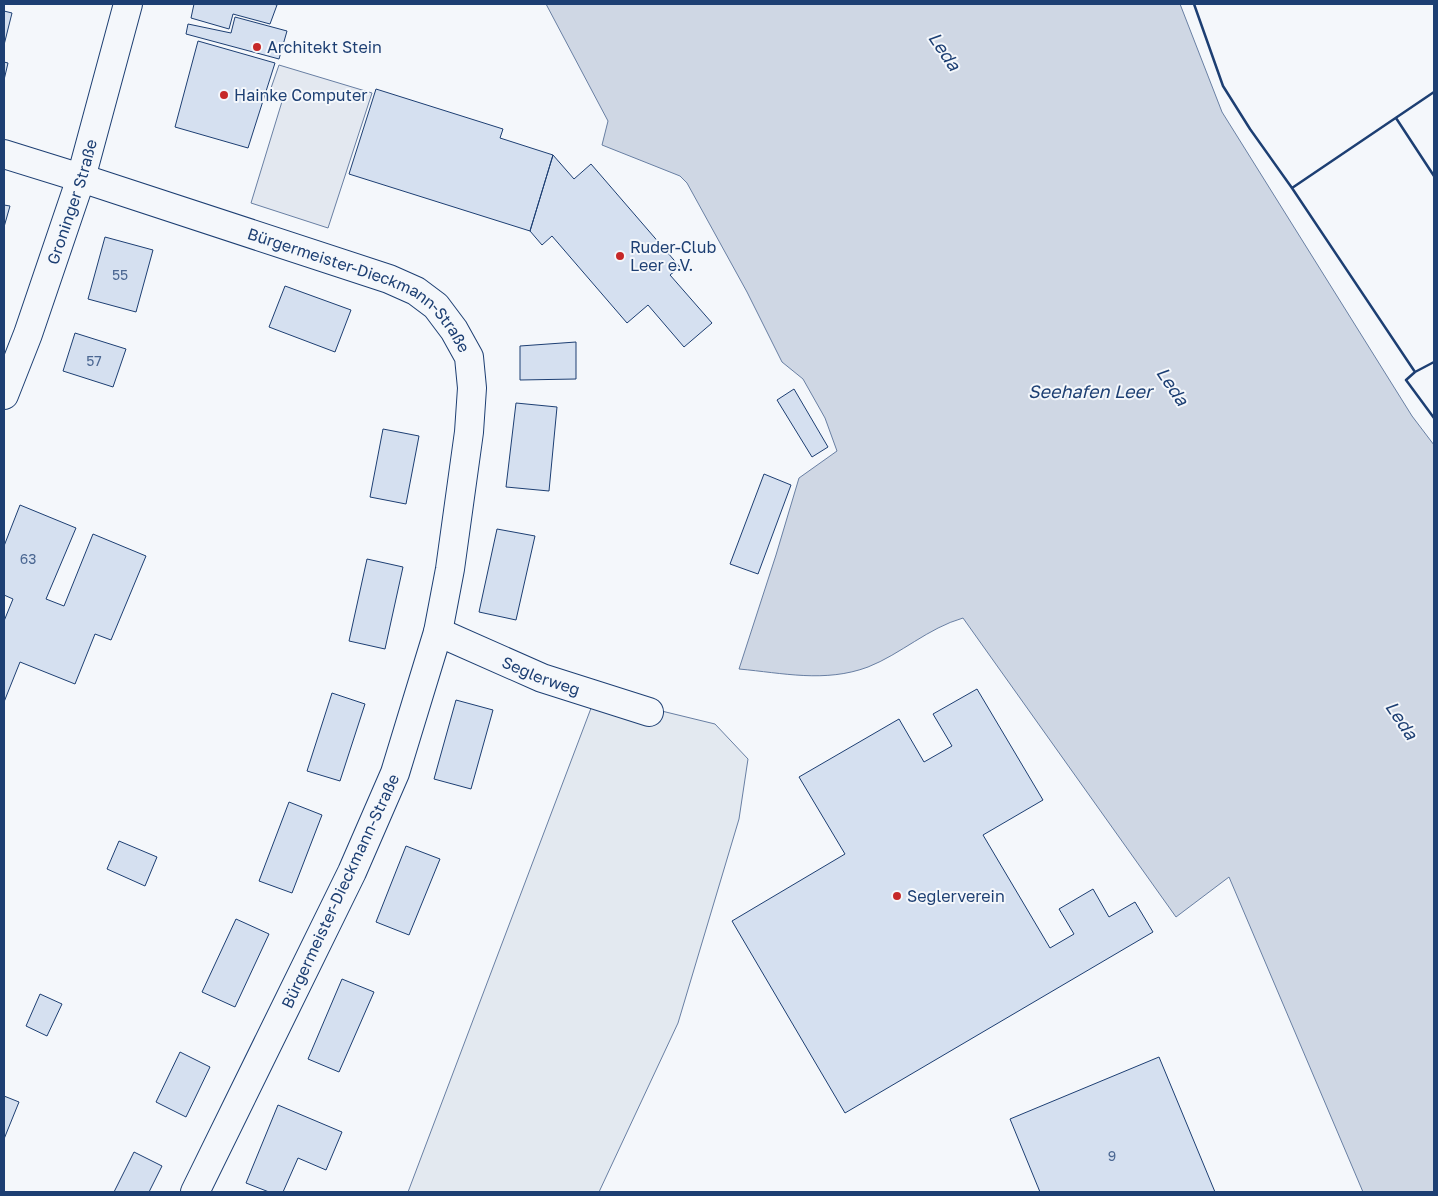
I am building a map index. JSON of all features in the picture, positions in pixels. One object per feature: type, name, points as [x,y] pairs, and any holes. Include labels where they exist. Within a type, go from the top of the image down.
[{"type":"street","name":"Groninger Straße","points":[[4,395],[28,334],[81,178],[128,4]]},
{"type":"street","name":"Bürgermeister-Dieckmann-Straße","points":[[4,154],[389,279],[416,292],[436,306],[454,330],[469,357],[472,388],[462,486],[450,569],[438,632],[395,773],[352,872],[195,1192]]},
{"type":"street","name":"Seglerweg","points":[[438,632],[542,678],[649,712]]},
{"type":"shaded area","points":[[279,65],[372,93],[328,228],[251,203],[284,95],[270,91]]},
{"type":"shaded area","points":[[596,695],[715,724],[748,759],[739,819],[678,1023],[599,1192],[408,1192]]},
{"type":"water","name":"Seehafen Leer","points":[[546,4],[1180,4],[1222,112],[1412,416],[1434,445],[1434,1192],[1363,1192],[1229,877],[1176,917],[963,618],[926,634],[880,662],[852,672],[836,675],[804,676],[739,669],[799,478],[837,451],[825,418],[803,379],[782,362],[747,292],[687,183],[680,176],[602,145],[608,121]]},
{"type":"building","points":[[194,4],[277,5],[270,24],[233,14],[229,29],[191,18]]},
{"type":"building","points":[[4,11],[12,13],[4,45]]},
{"type":"building","name":"Architekt Stein","points":[[235,17],[287,31],[279,59],[186,34],[188,24],[231,33]]},
{"type":"building","name":"Hainke Computer","points":[[198,41],[275,63],[248,148],[175,127]]},
{"type":"building","points":[[4,62],[8,63],[4,80]]},
{"type":"building","points":[[376,89],[503,129],[500,138],[553,155],[530,231],[349,174]]},
{"type":"building","name":"Ruder-Club Leer e.V.","points":[[553,155],[574,179],[591,164],[680,267],[670,275],[712,323],[684,347],[648,305],[627,323],[552,236],[542,245],[530,231]]},
{"type":"building","points":[[4,205],[10,206],[4,227]]},
{"type":"building","points":[[105,237],[153,250],[136,312],[88,299]]},
{"type":"building","points":[[285,286],[351,310],[335,352],[269,327]]},
{"type":"building","points":[[75,333],[126,349],[113,387],[63,371]]},
{"type":"building","points":[[576,342],[576,379],[520,380],[520,346]]},
{"type":"building","points":[[794,389],[828,447],[812,457],[777,400]]},
{"type":"building","points":[[516,403],[557,407],[549,491],[506,487]]},
{"type":"building","points":[[383,429],[419,436],[406,504],[370,497]]},
{"type":"building","points":[[764,474],[791,485],[758,574],[730,564]]},
{"type":"building","points":[[20,505],[76,528],[46,599],[64,606],[93,534],[146,556],[111,640],[95,634],[75,684],[20,662],[4,702],[4,621],[13,599],[4,595],[4,546]]},
{"type":"building","points":[[497,529],[535,536],[516,620],[479,612]]},
{"type":"building","points":[[367,559],[403,567],[385,649],[349,641]]},
{"type":"building","name":"Seglerverein","points":[[977,689],[1043,800],[983,835],[1050,948],[1074,934],[1059,909],[1093,889],[1109,917],[1135,902],[1153,932],[845,1113],[732,921],[845,854],[799,777],[899,719],[924,762],[952,746],[933,714]]},
{"type":"building","points":[[332,693],[365,704],[340,781],[307,771]]},
{"type":"building","points":[[456,700],[493,710],[471,789],[434,779]]},
{"type":"building","points":[[289,802],[322,815],[292,893],[259,881]]},
{"type":"building","points":[[119,841],[157,857],[145,886],[107,869]]},
{"type":"building","points":[[406,846],[440,859],[409,935],[376,922]]},
{"type":"building","points":[[236,919],[269,934],[235,1007],[202,992]]},
{"type":"building","points":[[342,979],[374,992],[339,1072],[308,1059]]},
{"type":"building","points":[[40,994],[62,1004],[47,1036],[26,1026]]},
{"type":"building","points":[[180,1052],[210,1067],[186,1117],[156,1102]]},
{"type":"building","points":[[1159,1057],[1215,1192],[1040,1192],[1010,1119]]},
{"type":"building","points":[[4,1096],[19,1102],[4,1139]]},
{"type":"building","points":[[278,1105],[342,1132],[326,1170],[298,1158],[283,1192],[269,1192],[246,1183]]},
{"type":"building","points":[[134,1152],[162,1166],[149,1192],[114,1192]]},
{"type":"wall","points":[[1194,4],[1223,86],[1250,129],[1292,188],[1434,92]]},
{"type":"wall","points":[[1396,118],[1434,176]]},
{"type":"wall","points":[[1292,188],[1415,372],[1434,362]]},
{"type":"wall","points":[[1415,372],[1406,380],[1434,418]]},
{"type":"place","name":"Architekt Stein","points":[[257,47]]},
{"type":"place","name":"Hainke Computer","points":[[224,95]]},
{"type":"place","name":"Ruder-Club Leer e.V.","points":[[620,256]]},
{"type":"place","name":"Seglerverein","points":[[897,896]]},
{"type":"water label","name":"Leda","points":[[945,51]]},
{"type":"water label","name":"Leda","points":[[1173,386]]},
{"type":"water label","name":"Leda","points":[[1402,720]]}]
